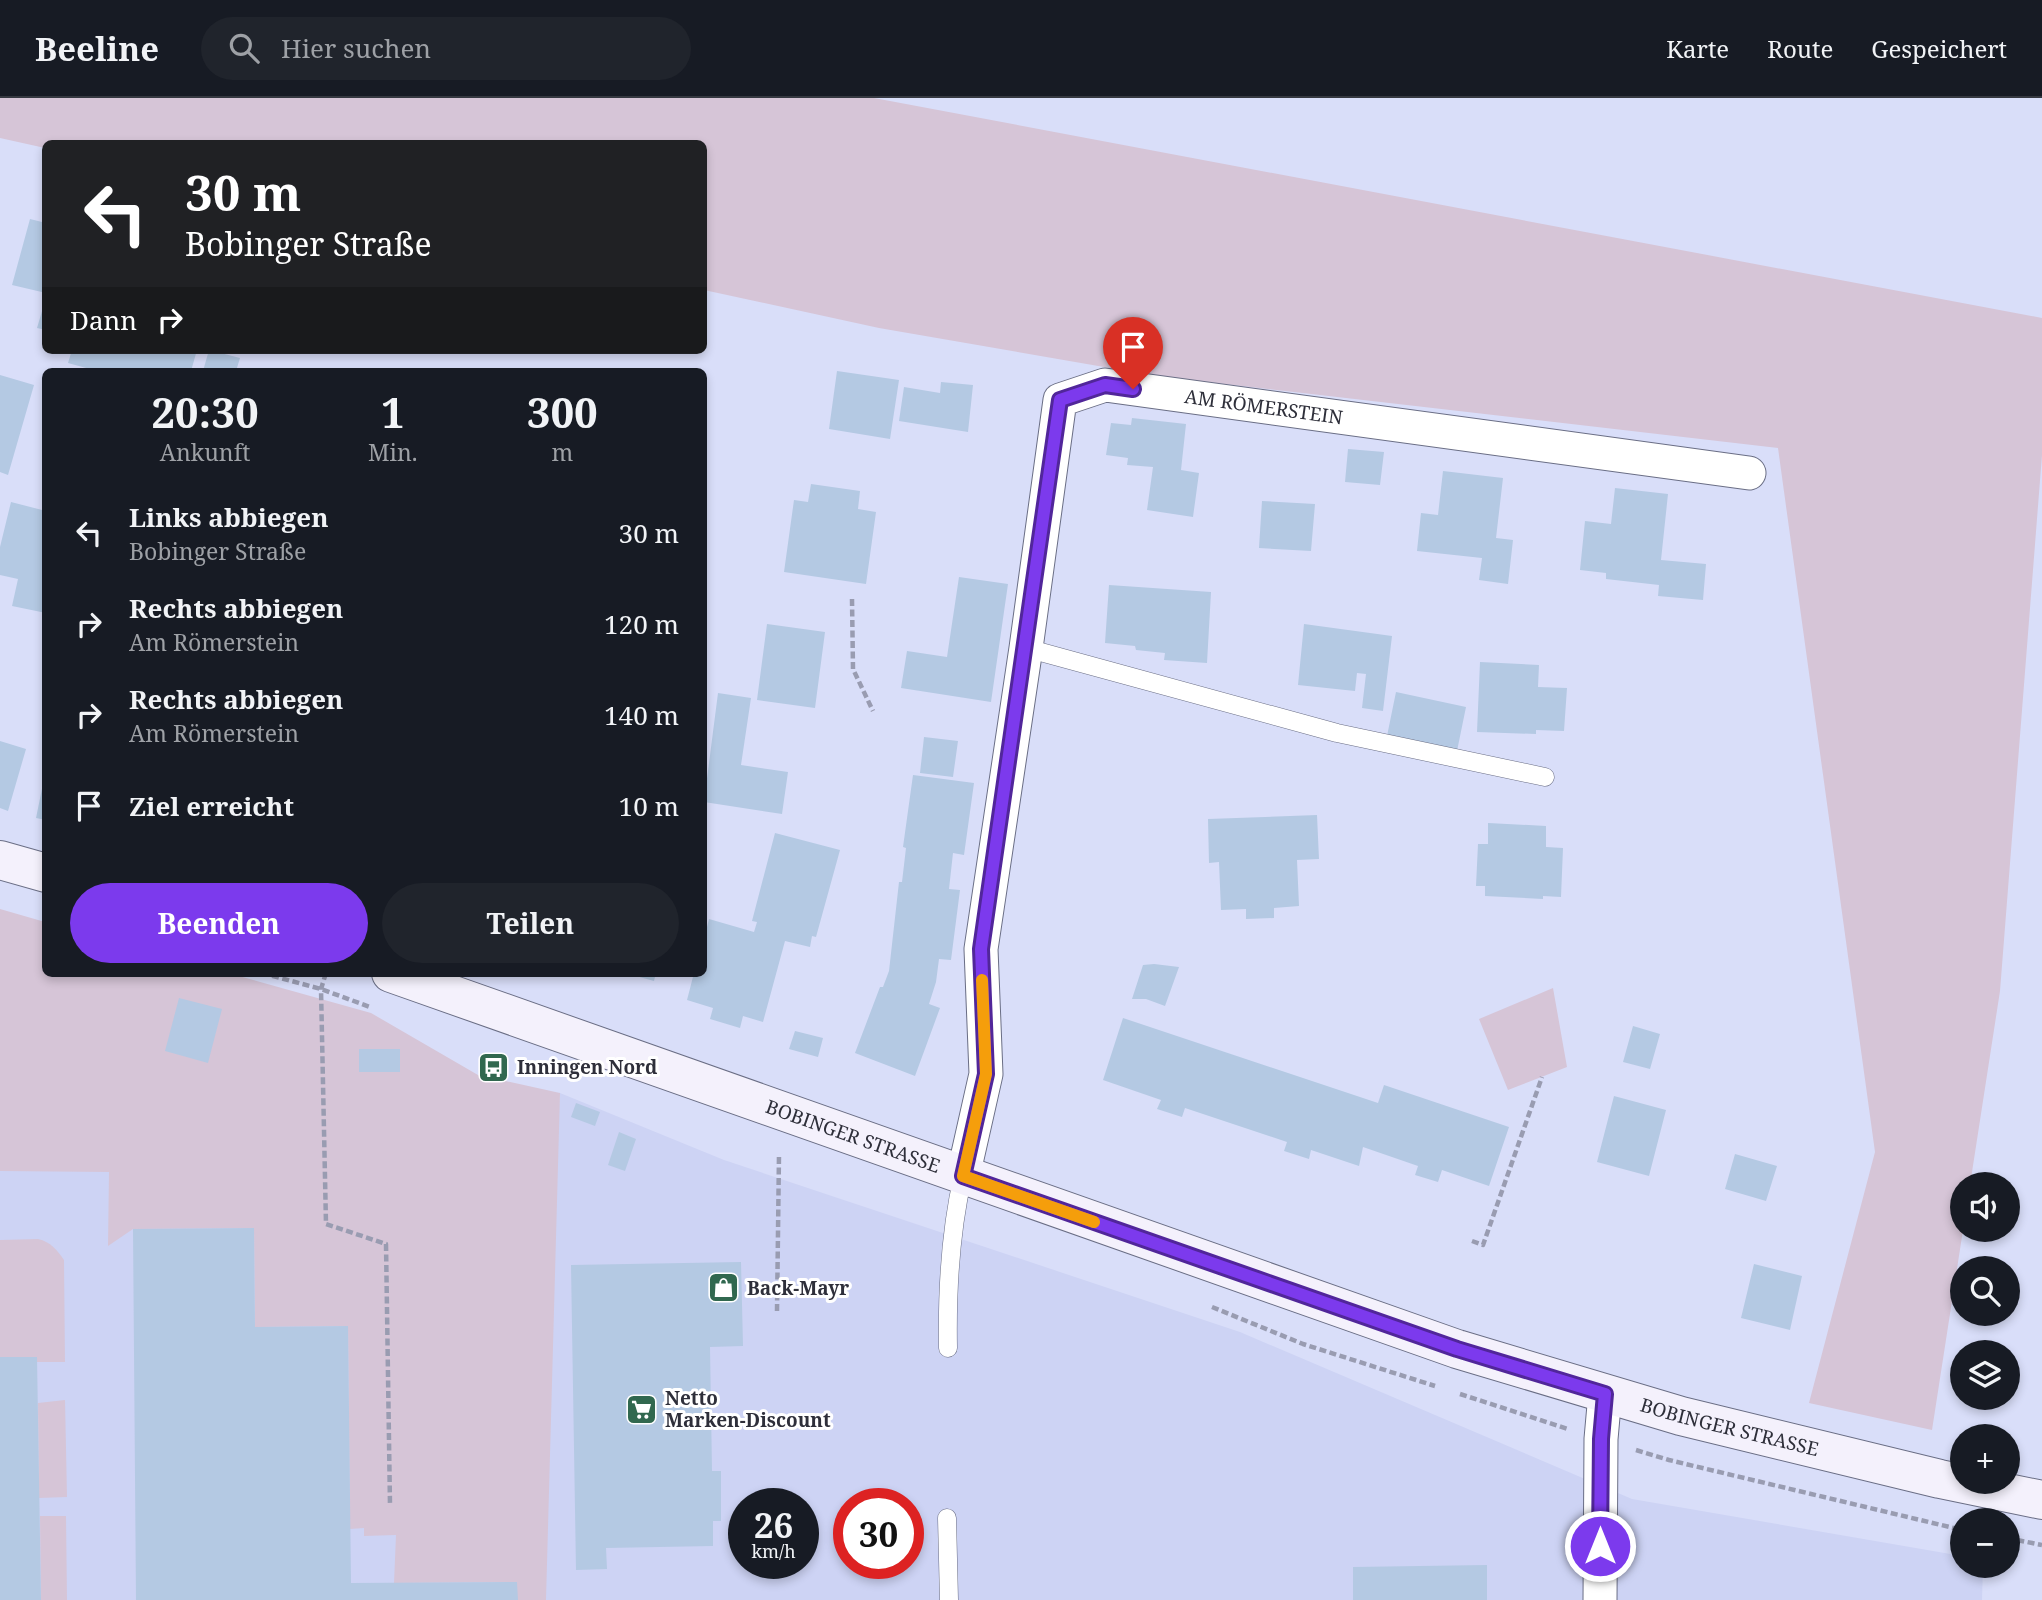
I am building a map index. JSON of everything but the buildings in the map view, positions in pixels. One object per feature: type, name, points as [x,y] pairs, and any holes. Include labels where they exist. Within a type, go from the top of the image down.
[{"type":"main road","points":[[0,860],[42,872]]},
{"type":"main road","name":"BOBINGER STRASSE","points":[[402,977],[1457,1349],[1681,1416],[1940,1479],[2042,1500]]},
{"type":"street","name":"AM RÖMERSTEIN","points":[[963,1176],[986,1074],[981,949],[1060,400],[1105,385],[1749,473]]},
{"type":"street","points":[[1600,1600],[1601,1439],[1605,1394]]},
{"type":"lane","points":[[1026,648],[1337,733],[1545,777]]},
{"type":"lane","points":[[948,1348],[947,1310],[954,1212],[963,1176]]},
{"type":"lane","points":[[947,1518],[949,1600]]},
{"type":"path","points":[[852,599],[853,669],[873,711]]},
{"type":"path","points":[[325,977],[321,989],[326,1224],[386,1244],[390,1505]]},
{"type":"path","points":[[1472,1241],[1483,1245],[1542,1077]]},
{"type":"path","points":[[777,1311],[779,1154]]},
{"type":"path","points":[[1601,1439],[1669,1460],[1950,1527]]},
{"type":"path","points":[[2020,1541],[2042,1545]]},
{"type":"shaded area","points":[[0,98],[874,98],[2042,318],[2042,455],[2000,991],[1972,1172],[1950,1172],[1950,1242],[1961,1242],[1959,1256],[1950,1256],[1950,1314],[1932,1430],[1809,1403],[1875,1152],[1778,448],[1156,376],[879,328],[707,291],[707,140],[42,140],[42,147],[0,138]]},
{"type":"shaded area","points":[[0,909],[42,921],[42,977],[242,977],[371,1013],[478,1075],[560,1093],[546,1600],[517,1600],[517,1582],[394,1583],[396,1535],[364,1536],[364,1528],[350,1529],[348,1326],[255,1327],[254,1228],[133,1229],[108,1246],[109,1172],[0,1171]]},
{"type":"shaded area","points":[[0,933],[42,970],[42,977],[56,977],[553,1181],[560,1093],[724,1160],[1240,1332],[1632,1499],[1950,1554],[1950,1578],[1983,1578],[1982,1600],[0,1600]]},
{"type":"shaded area","points":[[1553,988],[1567,1067],[1508,1090],[1479,1019]]},
{"type":"shaded area","points":[[38,1239],[47,1242],[64,1260],[65,1362],[37,1362],[36,1357],[0,1357],[0,1240]]},
{"type":"shaded area","points":[[65,1400],[67,1497],[39,1498],[38,1403]]},
{"type":"shaded area","points":[[40,1516],[66,1516],[67,1600],[41,1600]]},
{"type":"slow traffic","points":[[982,980],[986,1074],[963,1176],[1094,1222]]},
{"type":"place","name":"Inningen Nord","points":[[494,1067]]},
{"type":"place","name":"Back-Mayr","points":[[724,1288]]},
{"type":"place","name":"Netto Marken-Discount","points":[[642,1409]]},
{"type":"route","points":[[1133,389],[1105,385],[1060,400],[981,949],[986,1074],[963,1176],[1457,1349],[1605,1394],[1601,1439],[1600,1546]]}]
